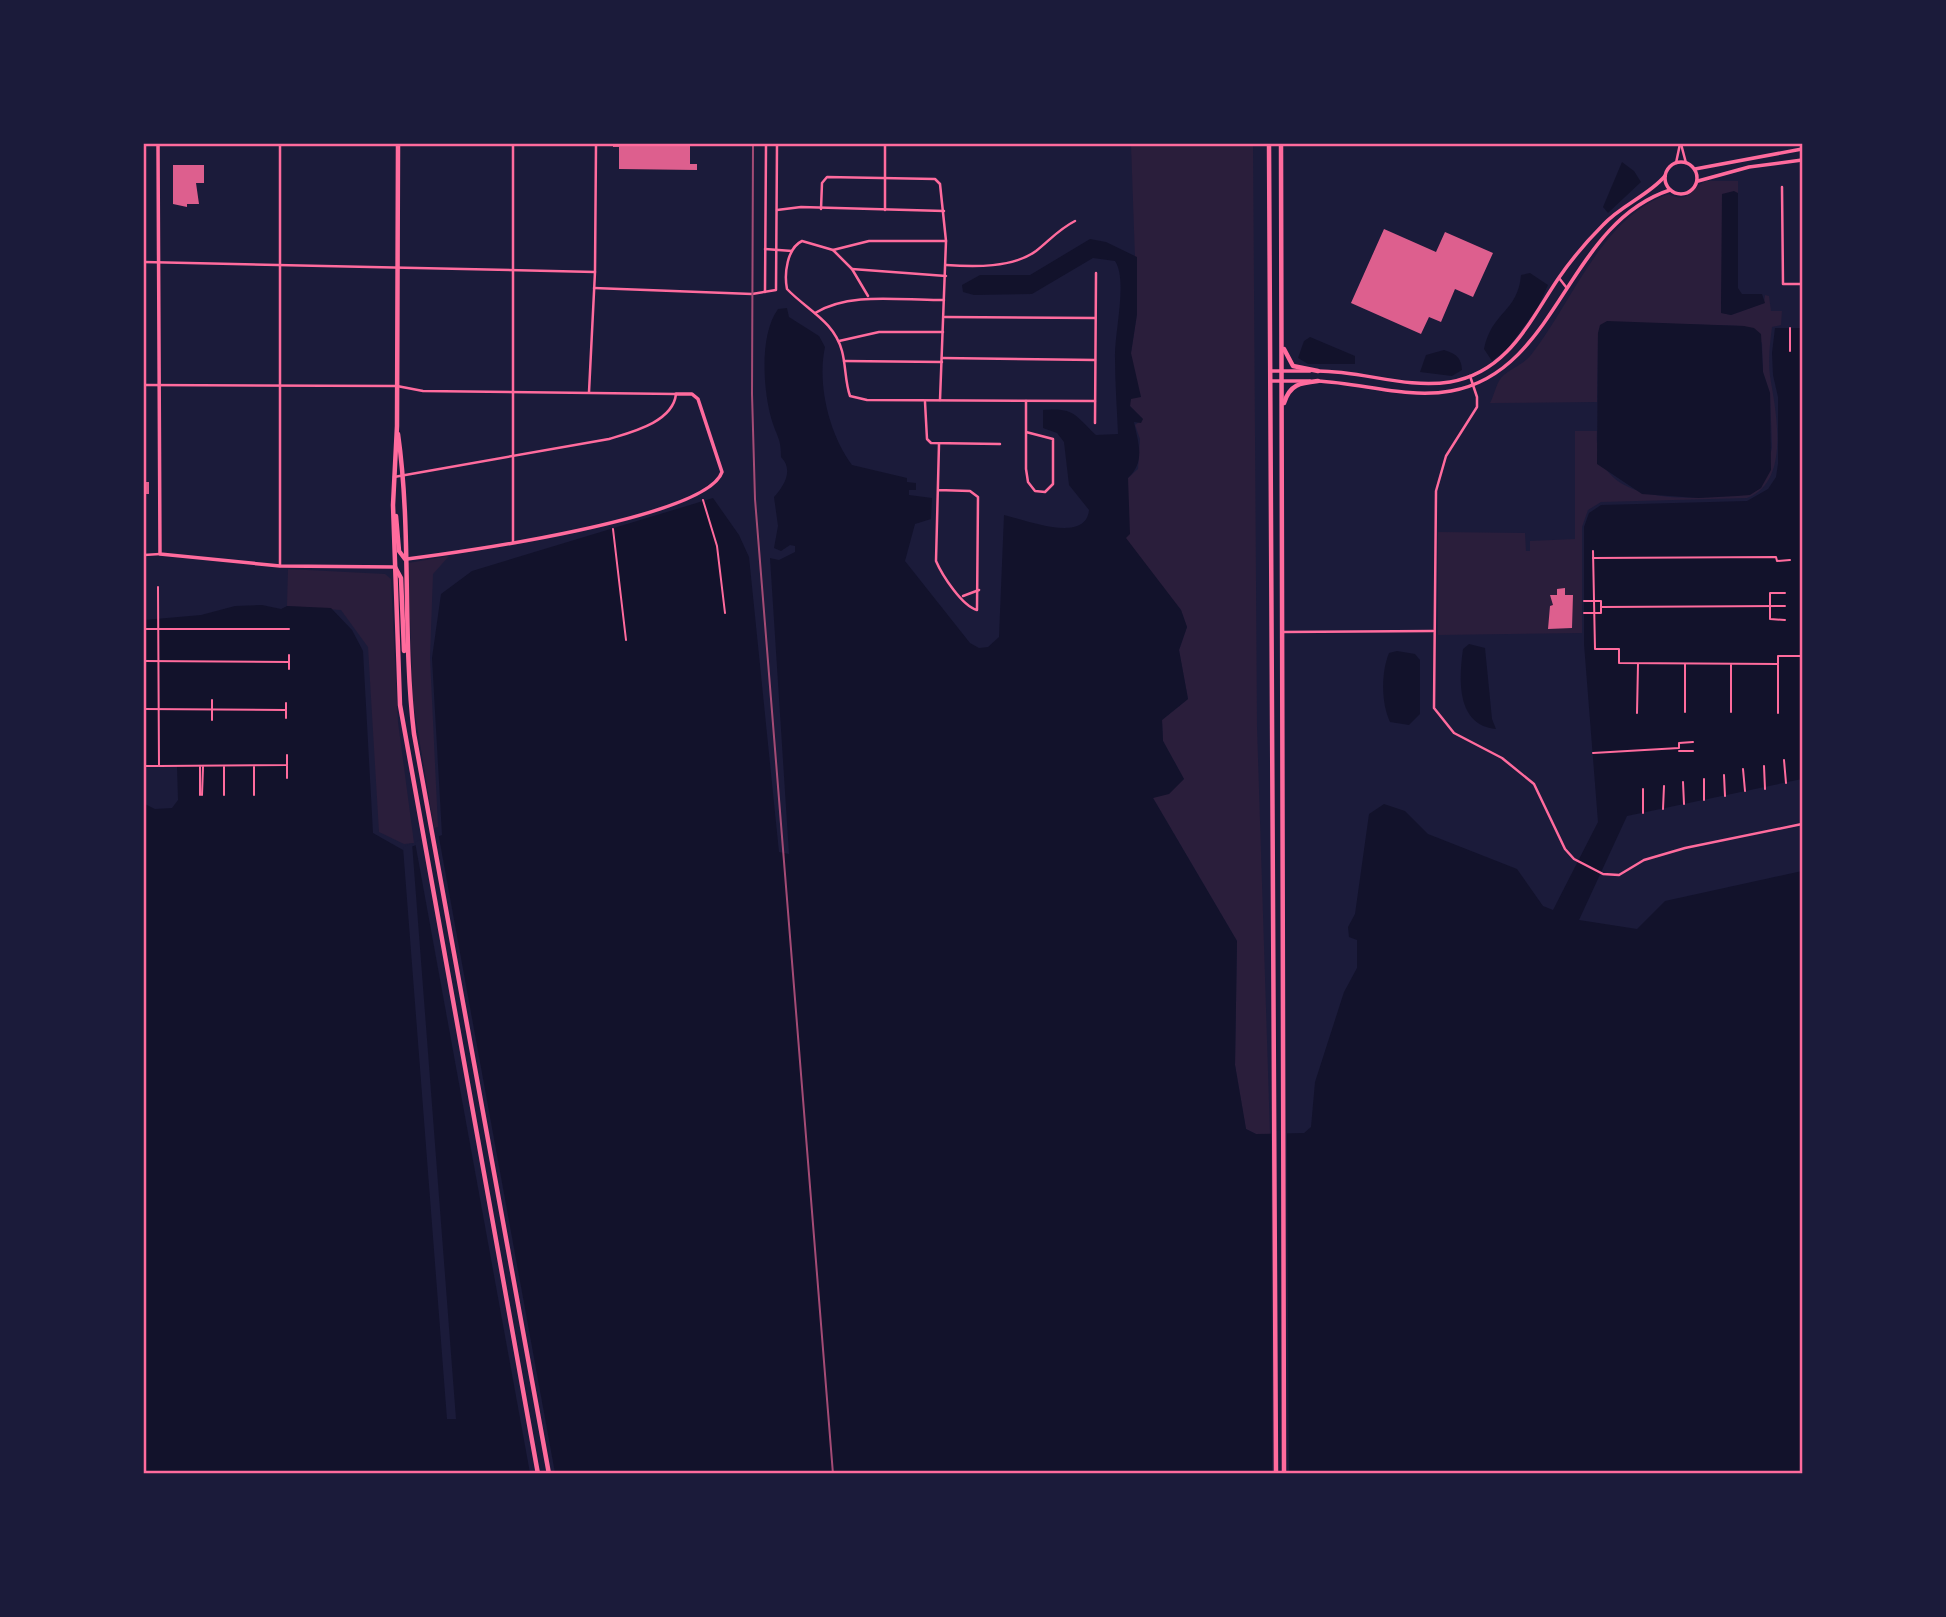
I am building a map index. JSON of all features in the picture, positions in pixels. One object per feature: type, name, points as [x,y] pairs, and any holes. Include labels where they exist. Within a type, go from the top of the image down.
[{"type":"main road","points":[[398,144],[397,426],[393,505],[400,705],[419,825],[538,1474]]},
{"type":"main road","points":[[1269,144],[1276,1474]]},
{"type":"main road","points":[[1280,144],[1284,1474]]},
{"type":"main road","points":[[1282,341],[1293,366],[1318,370]]},
{"type":"main road","points":[[1282,407],[1290,388],[1318,381]]},
{"type":"main road","points":[[397,426],[402,475],[407,667]]},
{"type":"main road","points":[[393,505],[399,551],[405,559]]},
{"type":"main road","points":[[394,567],[401,577],[402,640],[414,734],[549,1474]]},
{"type":"street","points":[[158,144],[160,554]]},
{"type":"street","points":[[280,144],[280,566]]},
{"type":"street","points":[[358,144],[398,144]]},
{"type":"street","points":[[513,144],[513,542]]},
{"type":"street","points":[[589,393],[595,272],[596,144]]},
{"type":"street","points":[[765,292],[766,144]]},
{"type":"street","points":[[594,288],[765,292],[776,290],[777,144]]},
{"type":"street","points":[[885,210],[886,144]]},
{"type":"street","points":[[1270,371],[1362,373],[1421,384],[1454,381],[1494,363],[1516,344],[1559,278],[1612,215],[1658,184],[1665,176],[1676,163],[1681,144]]},
{"type":"street","points":[[1681,144],[1686,163]]},
{"type":"street","points":[[1695,169],[1802,149]]},
{"type":"street","points":[[1698,181],[1749,167],[1802,160]]},
{"type":"street","points":[[1270,381],[1318,381],[1421,394],[1472,386],[1494,375],[1518,357],[1566,287],[1617,224],[1655,195],[1670,190],[1684,194],[1693,190],[1698,181],[1695,169],[1686,163],[1676,163]]},
{"type":"street","points":[[1665,176],[1670,190]]},
{"type":"street","points":[[821,209],[822,183],[825,178],[886,177],[938,181],[946,241],[940,400]]},
{"type":"street","points":[[1782,187],[1783,284],[1802,284]]},
{"type":"street","points":[[777,210],[801,207],[943,211]]},
{"type":"street","points":[[946,265],[1012,262],[1037,250],[1052,235],[1075,221]]},
{"type":"street","points":[[946,241],[869,241],[833,250],[802,241],[792,251],[785,276],[788,291],[816,313],[839,341],[848,390],[852,398],[1095,401]]},
{"type":"street","points":[[765,249],[792,251]]},
{"type":"street","points":[[833,250],[852,270],[868,296]]},
{"type":"street","points":[[144,262],[595,272]]},
{"type":"street","points":[[852,270],[946,276]]},
{"type":"street","points":[[1095,423],[1096,274]]},
{"type":"street","points":[[777,276],[785,276]]},
{"type":"street","points":[[1559,278],[1566,287]]},
{"type":"street","points":[[816,313],[868,296],[884,301],[945,300]]},
{"type":"street","points":[[944,317],[1095,318]]},
{"type":"street","points":[[839,341],[878,332],[943,332]]},
{"type":"street","points":[[844,361],[1095,360]]},
{"type":"street","points":[[1470,376],[1478,397],[1477,407],[1446,456],[1436,491],[1434,708],[1454,733],[1502,758],[1534,783],[1565,849],[1574,859],[1603,873],[1619,875],[1644,860],[1685,848],[1802,824]]},
{"type":"street","points":[[144,385],[397,386],[423,391],[692,394],[698,399],[721,468],[720,477],[690,499],[654,512],[513,542],[405,559]]},
{"type":"street","points":[[394,477],[592,443],[636,431],[670,411],[676,394]]},
{"type":"street","points":[[925,401],[927,439],[939,444],[1000,444]]},
{"type":"street","points":[[1026,401],[1026,432],[1028,482],[1035,491],[1045,492],[1053,484],[1053,439],[1047,435],[1026,432]]},
{"type":"street","points":[[938,490],[970,491],[978,497],[977,610],[961,596],[936,561],[939,444]]},
{"type":"street","points":[[144,555],[160,554],[280,566],[394,567]]},
{"type":"street","points":[[961,596],[979,590]]},
{"type":"street","points":[[1283,632],[1434,631]]},
{"type":"street","points":[[1272,821],[1284,821]]},
{"type":"path","points":[[1790,328],[1790,351]]},
{"type":"path","points":[[703,500],[718,546],[725,613]]},
{"type":"path","points":[[613,529],[626,640]]},
{"type":"path","points":[[1593,551],[1595,649],[1619,649],[1619,663],[1778,663]]},
{"type":"path","points":[[1593,558],[1776,556],[1777,561],[1790,560]]},
{"type":"path","points":[[158,587],[159,766]]},
{"type":"path","points":[[1785,593],[1770,593],[1770,620],[1785,620]]},
{"type":"path","points":[[1584,601],[1601,601],[1601,613],[1584,613]]},
{"type":"path","points":[[1601,607],[1785,606]]},
{"type":"path","points":[[144,629],[289,629]]},
{"type":"path","points":[[289,655],[289,669]]},
{"type":"path","points":[[1778,713],[1778,656],[1801,656]]},
{"type":"path","points":[[144,661],[289,662]]},
{"type":"path","points":[[1637,663],[1637,713]]},
{"type":"path","points":[[1685,663],[1685,712]]},
{"type":"path","points":[[1731,663],[1731,712]]},
{"type":"path","points":[[212,700],[212,720]]},
{"type":"path","points":[[286,703],[286,718]]},
{"type":"path","points":[[144,709],[286,710]]},
{"type":"path","points":[[1680,757],[1679,743],[1693,742]]},
{"type":"path","points":[[1593,753],[1693,751]]},
{"type":"path","points":[[287,755],[287,778]]},
{"type":"path","points":[[1784,760],[1786,783]]},
{"type":"path","points":[[254,765],[254,795]]},
{"type":"path","points":[[144,766],[287,765]]},
{"type":"path","points":[[201,766],[201,795]]},
{"type":"path","points":[[224,795],[225,766]]},
{"type":"path","points":[[1764,766],[1765,789]]},
{"type":"path","points":[[1743,769],[1745,791]]},
{"type":"path","points":[[1724,775],[1725,796]]},
{"type":"path","points":[[1704,779],[1704,800]]},
{"type":"path","points":[[1683,782],[1684,804]]},
{"type":"path","points":[[1663,809],[1664,786]]},
{"type":"path","points":[[1643,789],[1643,813]]},
{"type":"shaded area","points":[[1131,144],[1253,144],[1257,727],[1270,1134],[1256,1134],[1246,1129],[1235,1065],[1237,941],[1153,798],[1184,779],[1163,741],[1162,720],[1188,699],[1179,650],[1187,627],[1181,610],[1125,538],[1128,478],[1138,469],[1140,439],[1135,425],[1143,419],[1130,406],[1131,353],[1137,314]]},
{"type":"shaded area","points":[[1622,162],[1634,171],[1641,182],[1608,213],[1603,207]]},
{"type":"shaded area","points":[[1706,181],[1738,181],[1738,193],[1722,195],[1722,313],[1731,315],[1764,303],[1765,295],[1769,296],[1771,311],[1782,311],[1781,325],[1772,327],[1770,352],[1769,370],[1777,444],[1770,477],[1761,489],[1747,498],[1601,502],[1588,510],[1582,527],[1582,633],[1438,635],[1438,532],[1525,533],[1526,551],[1530,551],[1530,541],[1575,539],[1575,431],[1597,431],[1599,453],[1606,470],[1619,482],[1635,490],[1654,495],[1695,498],[1739,495],[1761,488],[1772,448],[1770,393],[1763,372],[1762,343],[1744,326],[1607,322],[1598,333],[1597,402],[1490,403],[1501,378],[1531,355],[1590,263],[1625,221],[1646,205],[1669,194],[1686,197]]},
{"type":"shaded area","points":[[1734,191],[1738,193],[1738,288],[1742,294],[1762,294],[1765,303],[1731,315],[1721,313],[1722,194]]},
{"type":"shaded area","points":[[1090,239],[1106,242],[1137,257],[1137,314],[1131,353],[1141,397],[1131,399],[1130,406],[1143,419],[1141,423],[1134,422],[1139,458],[1134,472],[1128,478],[1130,534],[1126,538],[1181,610],[1187,627],[1179,650],[1188,699],[1162,720],[1163,741],[1184,779],[1169,794],[1153,798],[1237,941],[1235,1065],[1246,1129],[1256,1134],[1304,1133],[1311,1127],[1315,1082],[1344,992],[1357,968],[1357,940],[1349,937],[1348,927],[1355,914],[1369,814],[1384,804],[1405,811],[1428,834],[1517,869],[1543,906],[1553,910],[1598,822],[1584,644],[1584,527],[1589,513],[1601,505],[1747,501],[1768,489],[1776,477],[1778,464],[1778,397],[1772,353],[1775,328],[1802,328],[1802,779],[1627,816],[1579,920],[1637,929],[1665,901],[1802,871],[1802,1473],[144,1474],[144,620],[201,615],[235,606],[331,608],[352,630],[363,651],[373,833],[403,850],[442,835],[432,658],[441,594],[472,571],[713,498],[739,535],[749,557],[779,852],[789,854],[770,558],[779,560],[795,552],[795,546],[790,545],[781,551],[774,548],[778,526],[774,497],[784,483],[787,467],[781,457],[769,409],[765,379],[765,348],[772,320],[778,309],[787,308],[789,317],[819,336],[825,347],[824,392],[831,424],[852,465],[907,478],[907,482],[916,483],[916,490],[909,490],[909,495],[932,498],[931,519],[915,524],[905,561],[970,643],[979,648],[988,647],[999,637],[1004,515],[1040,525],[1067,528],[1078,526],[1085,520],[1089,510],[1069,485],[1064,442],[1057,433],[1043,428],[1043,410],[1068,411],[1096,435],[1118,434],[1115,348],[1120,281],[1115,261],[1093,258],[1032,294],[974,295],[963,292],[962,285],[980,275],[1030,275]]},
{"type":"shaded area","points":[[1530,273],[1548,285],[1538,307],[1508,348],[1492,361],[1484,349],[1488,336],[1515,297],[1521,275]]},
{"type":"shaded area","points":[[1607,321],[1744,326],[1754,328],[1761,334],[1763,372],[1770,393],[1771,470],[1761,488],[1750,495],[1698,498],[1642,494],[1597,464],[1598,333],[1600,325]]},
{"type":"shaded area","points":[[1310,337],[1355,356],[1355,364],[1308,364],[1298,358],[1304,341]]},
{"type":"shaded area","points":[[1444,350],[1457,357],[1462,370],[1452,376],[1420,372],[1426,355]]},
{"type":"shaded area","points":[[449,556],[433,574],[430,658],[438,827],[434,828],[413,702],[408,563]]},
{"type":"shaded area","points":[[288,569],[385,574],[391,579],[398,722],[414,843],[404,844],[379,832],[368,647],[341,610],[287,606]]},
{"type":"shaded area","points":[[1469,644],[1485,648],[1492,719],[1496,729],[1483,726],[1473,719],[1463,699],[1463,649]]},
{"type":"shaded area","points":[[1397,651],[1415,654],[1420,660],[1420,714],[1409,725],[1390,722],[1385,706],[1383,688],[1386,661],[1389,653]]},
{"type":"pier","points":[[144,766],[177,766],[178,800],[172,808],[155,809],[145,804]]},
{"type":"pier","points":[[438,832],[555,1473],[530,1473],[415,842]]},
{"type":"pier","points":[[412,843],[456,1419],[447,1419],[403,847]]},
{"type":"pier","points":[[1287,1130],[1289,1473],[1272,1473],[1271,1131]]},
{"type":"building","points":[[613,144],[690,144],[690,164],[697,164],[697,170],[619,169],[619,147],[613,147]]},
{"type":"building","points":[[173,165],[204,165],[204,183],[196,183],[199,204],[187,204],[187,207],[173,204]]},
{"type":"building","points":[[1384,229],[1436,252],[1445,232],[1493,253],[1473,297],[1455,289],[1441,322],[1429,317],[1421,334],[1351,303]]},
{"type":"building","points":[[144,482],[149,482],[149,494],[144,494]]},
{"type":"building","points":[[1565,588],[1565,595],[1573,595],[1572,628],[1548,629],[1550,606],[1553,605],[1550,595],[1557,595],[1557,589]]},
{"type":"railway","points":[[753,144],[752,394],[755,499],[833,1474]]}]
